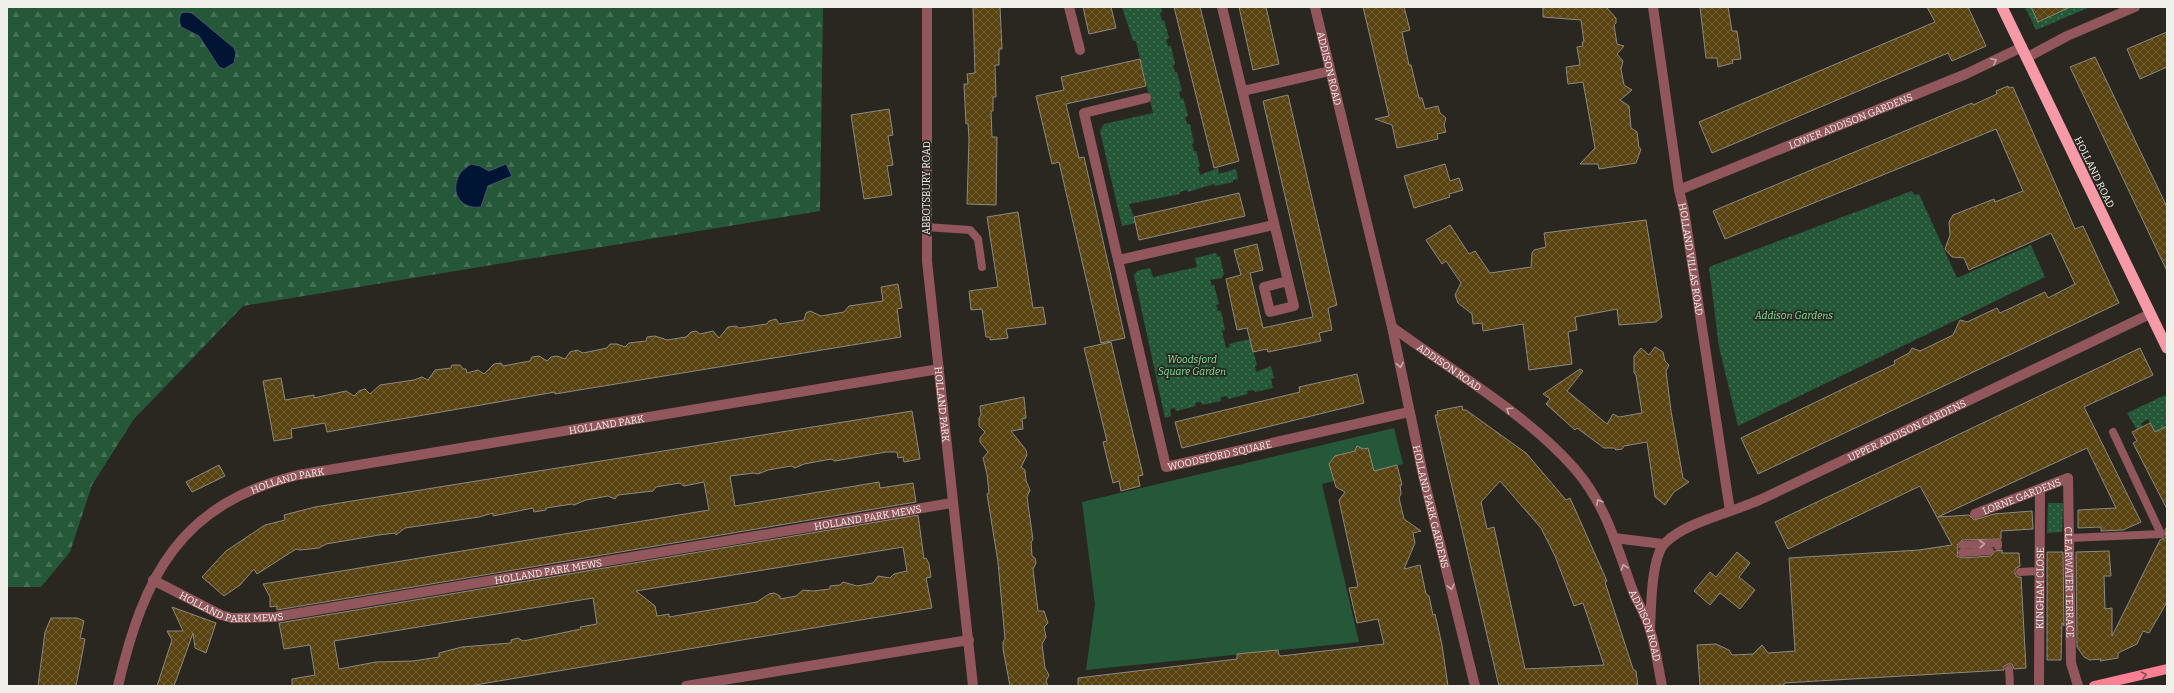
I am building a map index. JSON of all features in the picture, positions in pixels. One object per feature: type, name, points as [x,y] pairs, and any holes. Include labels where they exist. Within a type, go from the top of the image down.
[{"type":"highway","name":"HOLLAND ROAD","points":[[2002,7],[2167,348]]},
{"type":"main road","points":[[2094,686],[2167,669]]},
{"type":"street","name":"ABBOTSBURY ROAD","points":[[927,7],[927,261],[938,369]]},
{"type":"street","points":[[1069,7],[1080,50]]},
{"type":"street","points":[[1222,7],[1288,281]]},
{"type":"street","name":"ADDISON ROAD","points":[[1315,7],[1392,327],[1514,413],[1550,444],[1576,470],[1600,502],[1633,591],[1650,629],[1662,686]]},
{"type":"street","name":"HOLLAND VILLAS ROAD","points":[[1653,7],[1679,190],[1684,210],[1730,511]]},
{"type":"street","points":[[2026,58],[2121,9],[2135,7]]},
{"type":"street","name":"LOWER ADDISON GARDENS","points":[[1679,190],[1966,74],[2022,47]]},
{"type":"street","points":[[1243,91],[1330,71]]},
{"type":"street","name":"WOODSFORD SQUARE","points":[[1146,98],[1084,113],[1166,467],[1409,412]]},
{"type":"street","points":[[1119,260],[1274,225]]},
{"type":"street","name":"UPPER ADDISON GARDENS","points":[[1663,544],[1681,531],[1730,511],[1755,503],[2150,314]]},
{"type":"street","name":"HOLLAND PARK GARDENS","points":[[1392,327],[1409,412],[1474,686]]},
{"type":"street","name":"HOLLAND PARK","points":[[118,686],[129,640],[143,601],[153,580],[182,540],[206,516],[243,494],[274,481],[314,472],[938,369],[947,433],[952,504],[969,640],[973,686]]},
{"type":"street","name":"CLEARWATER TERRACE","points":[[2068,478],[2071,663],[2078,686]]},
{"type":"street","name":"LORNE GARDENS","points":[[1975,514],[2068,478]]},
{"type":"street","name":"KINGHAM CLOSE","points":[[2039,686],[2040,490]]},
{"type":"street","name":"HOLLAND PARK MEWS","points":[[153,580],[221,615],[232,618],[275,617],[952,504]]},
{"type":"street","points":[[1614,538],[1663,544],[1652,580],[1650,629]]},
{"type":"street","points":[[686,686],[969,640]]},
{"type":"lane","points":[[926,227],[970,230],[978,239],[982,266]]},
{"type":"lane","points":[[2070,538],[2161,534],[2113,432]]},
{"type":"lane","points":[[1990,551],[1962,549],[1998,543],[1998,546]]},
{"type":"lane","points":[[2020,572],[2040,571]]},
{"type":"lane","points":[[2009,669],[2010,686]]},
{"type":"green space","points":[[7,7],[911,7],[823,8],[820,211],[243,306],[134,419],[92,485],[70,552],[41,587],[8,587]]},
{"type":"green space","points":[[1122,7],[1161,7],[1162,12],[1160,13],[1162,21],[1164,20],[1169,38],[1166,40],[1168,46],[1171,46],[1175,64],[1173,66],[1175,72],[1177,72],[1182,91],[1179,92],[1181,99],[1183,98],[1188,116],[1185,117],[1187,124],[1190,124],[1194,143],[1192,144],[1194,151],[1196,151],[1200,166],[1198,167],[1200,175],[1218,168],[1219,174],[1236,169],[1238,179],[1233,180],[1233,182],[1215,186],[1214,184],[1188,192],[1187,190],[1180,192],[1180,194],[1129,204],[1136,223],[1122,226],[1100,131],[1104,124],[1153,113],[1136,41],[1133,41]]},
{"type":"green space","points":[[2025,7],[2031,7],[2039,22],[2065,9],[2064,7],[2090,7],[2036,30]]},
{"type":"green space","name":"Addison Gardens","points":[[1912,191],[1914,195],[1919,194],[1957,278],[2031,245],[2045,277],[1738,426],[1719,347],[1709,267]]},
{"type":"green space","name":"Woodsford Square Garden","points":[[1216,253],[1217,257],[1220,256],[1224,275],[1222,278],[1210,280],[1212,286],[1214,285],[1219,304],[1216,305],[1218,311],[1221,311],[1225,330],[1222,331],[1226,348],[1230,347],[1229,344],[1250,339],[1257,365],[1255,366],[1256,372],[1271,366],[1274,378],[1271,379],[1273,388],[1255,392],[1254,390],[1247,391],[1248,394],[1228,399],[1227,396],[1221,397],[1221,401],[1202,405],[1201,402],[1195,403],[1196,406],[1176,411],[1175,408],[1170,409],[1171,416],[1165,418],[1134,275],[1137,271],[1150,268],[1153,277],[1197,267],[1195,258]]},
{"type":"green space","points":[[2165,395],[2167,399],[2167,426],[2153,440],[2147,428],[2152,426],[2148,419],[2141,423],[2143,427],[2137,430],[2127,413]]},
{"type":"green space","points":[[1394,428],[1403,464],[1322,484],[1359,642],[1086,670],[1095,604],[1082,502]]},
{"type":"green space","points":[[2048,503],[2063,503],[2062,532],[2047,533]]},
{"type":"water","points":[[181,13],[192,13],[234,48],[236,53],[234,63],[224,69],[219,67],[199,36],[181,27],[179,20]]},
{"type":"water","points":[[471,164],[480,166],[489,171],[506,164],[512,176],[488,186],[481,207],[473,207],[461,202],[456,191],[457,179],[461,172]]},
{"type":"building","points":[[973,7],[1000,7],[1002,49],[999,49],[999,65],[995,65],[996,97],[993,97],[993,111],[991,111],[992,137],[997,137],[996,205],[967,204],[969,139],[968,123],[966,124],[964,84],[968,84],[967,74],[975,73]]},
{"type":"building","points":[[1083,7],[1111,7],[1116,28],[1089,34]]},
{"type":"building","points":[[1174,7],[1200,7],[1239,161],[1214,168]]},
{"type":"building","points":[[1239,7],[1266,7],[1279,64],[1253,70]]},
{"type":"building","points":[[1363,7],[1404,7],[1410,30],[1402,32],[1409,65],[1411,65],[1419,98],[1422,98],[1425,109],[1438,106],[1440,113],[1446,118],[1444,125],[1446,132],[1437,134],[1438,139],[1397,148],[1392,125],[1375,119],[1389,116]]},
{"type":"building","points":[[1543,7],[1606,7],[1616,18],[1616,23],[1614,25],[1617,44],[1624,46],[1617,54],[1623,61],[1621,69],[1624,85],[1632,90],[1620,100],[1629,106],[1631,128],[1637,132],[1639,148],[1641,149],[1636,163],[1599,169],[1598,164],[1580,164],[1595,148],[1583,82],[1568,84],[1566,67],[1580,65],[1577,47],[1583,46],[1582,42],[1584,42],[1581,20],[1543,17]]},
{"type":"building","points":[[1700,7],[1728,7],[1732,31],[1737,31],[1741,59],[1732,60],[1733,63],[1718,67],[1717,58],[1706,58]]},
{"type":"building","points":[[1927,7],[1968,7],[1986,46],[1952,61],[1948,53],[1712,153],[1699,122],[1935,22]]},
{"type":"building","points":[[2031,7],[2070,7],[2038,22]]},
{"type":"building","points":[[2167,32],[2167,67],[2140,79],[2127,49]]},
{"type":"building","points":[[2095,57],[2167,207],[2167,271],[2070,67]]},
{"type":"building","points":[[1140,59],[1146,86],[1066,104],[1079,158],[1084,157],[1125,338],[1101,343],[1059,162],[1052,164],[1036,96],[1064,90],[1061,77]]},
{"type":"building","points":[[2008,86],[2009,88],[2013,87],[2075,229],[2083,226],[2119,303],[1758,474],[1741,438],[1895,364],[1894,361],[1909,353],[1912,348],[1920,351],[1953,335],[1960,320],[1967,322],[1997,308],[2000,313],[2045,292],[2048,298],[2075,284],[2051,233],[1969,270],[1964,258],[1952,257],[1945,249],[1950,235],[1949,222],[1953,215],[1994,199],[1995,202],[2023,191],[1996,129],[1725,239],[1713,211],[1972,103],[1973,105],[1997,94],[1996,91]]},
{"type":"building","points":[[1288,95],[1337,305],[1328,308],[1332,330],[1319,333],[1321,341],[1268,352],[1267,349],[1253,352],[1247,328],[1237,330],[1226,279],[1241,275],[1234,250],[1257,244],[1263,270],[1250,273],[1263,328],[1313,317],[1263,101]]},
{"type":"building","points":[[889,109],[893,135],[888,136],[893,165],[887,166],[892,195],[864,199],[851,115]]},
{"type":"building","points":[[1445,164],[1450,181],[1459,178],[1463,190],[1449,194],[1450,197],[1414,208],[1404,176]]},
{"type":"building","points":[[1239,193],[1245,216],[1139,240],[1134,217]]},
{"type":"building","points":[[1018,212],[1033,308],[1043,307],[1046,324],[1006,329],[1008,338],[990,340],[990,337],[986,337],[982,309],[971,310],[969,291],[998,287],[987,217]]},
{"type":"building","points":[[1646,220],[1662,317],[1656,322],[1619,325],[1617,309],[1575,317],[1577,330],[1568,332],[1572,364],[1529,370],[1523,324],[1483,331],[1482,323],[1473,324],[1472,314],[1458,303],[1455,295],[1461,283],[1446,261],[1442,264],[1426,240],[1450,225],[1469,254],[1475,251],[1490,273],[1531,267],[1532,253],[1534,250],[1546,247],[1544,233]]},
{"type":"building","points":[[898,284],[902,308],[897,309],[901,337],[555,394],[555,392],[327,432],[325,423],[291,429],[292,438],[274,441],[263,381],[281,378],[285,400],[314,395],[314,398],[346,391],[354,396],[359,391],[365,389],[370,394],[380,385],[414,380],[422,377],[428,380],[435,370],[451,368],[452,365],[460,365],[463,369],[466,369],[467,373],[478,370],[484,374],[494,364],[501,363],[503,366],[530,361],[532,357],[539,356],[547,361],[551,357],[557,356],[565,359],[570,352],[577,350],[583,353],[607,348],[610,344],[617,344],[625,347],[629,343],[646,341],[647,337],[655,336],[667,340],[686,337],[691,332],[696,331],[700,334],[713,331],[719,338],[728,327],[736,326],[739,328],[767,324],[769,321],[776,319],[779,324],[804,320],[806,313],[810,311],[821,316],[844,312],[849,306],[883,301],[881,287]]},
{"type":"building","points":[[1111,342],[1143,475],[1138,476],[1140,486],[1121,491],[1119,481],[1113,483],[1103,442],[1107,441],[1084,348]]},
{"type":"building","points":[[1655,347],[1663,352],[1665,361],[1669,365],[1666,371],[1671,411],[1683,478],[1689,482],[1674,492],[1665,505],[1655,497],[1647,442],[1624,446],[1622,449],[1616,450],[1614,448],[1604,448],[1577,428],[1575,430],[1546,404],[1550,399],[1543,394],[1580,369],[1583,371],[1567,391],[1607,424],[1613,414],[1619,417],[1642,413],[1636,375],[1634,373],[1634,356],[1641,348],[1649,355]]},
{"type":"building","points":[[2140,348],[2153,375],[2084,407],[2141,522],[2123,530],[2101,531],[2101,527],[2078,528],[2078,510],[2116,508],[2087,448],[1938,517],[1969,515],[1974,520],[1994,514],[2032,511],[2033,529],[2001,531],[2001,539],[1962,540],[1957,545],[1957,556],[1962,558],[1991,556],[1995,551],[2002,550],[2002,553],[2019,553],[2020,566],[2015,569],[2015,573],[2017,577],[2021,577],[2026,668],[2014,669],[2012,664],[2008,664],[2004,666],[2004,670],[1784,683],[1784,685],[1765,686],[1700,686],[1697,645],[1716,644],[1729,650],[1732,655],[1753,654],[1762,645],[1768,653],[1795,651],[1789,558],[1919,550],[1952,545],[1920,486],[1788,549],[1775,522]]},
{"type":"building","points":[[1357,374],[1364,403],[1182,448],[1175,422],[1300,392],[1299,387]]},
{"type":"building","points":[[1024,397],[1026,418],[1022,419],[1023,429],[1011,431],[1026,450],[1027,455],[1021,467],[1025,470],[1026,481],[1030,490],[1027,497],[1033,540],[1031,542],[1032,556],[1035,558],[1036,563],[1033,569],[1038,611],[1044,611],[1048,623],[1044,627],[1046,637],[1042,644],[1045,668],[1049,675],[1046,681],[1048,686],[1010,686],[1003,649],[1003,642],[1005,639],[998,562],[987,494],[989,493],[987,474],[983,458],[988,452],[980,442],[980,438],[985,432],[979,426],[979,418],[981,415],[980,406]]},
{"type":"building","points":[[1462,406],[1463,410],[1466,410],[1526,453],[1566,500],[1570,498],[1607,581],[1605,582],[1633,669],[1636,671],[1638,686],[1499,686],[1435,415],[1438,415],[1437,411]],"holes":[[[1500,481],[1541,528],[1555,556],[1574,606],[1583,603],[1604,665],[1525,669],[1494,527],[1487,529],[1481,502]]]},
{"type":"building","points":[[912,411],[920,459],[904,462],[903,457],[898,458],[897,452],[886,452],[835,461],[831,459],[804,464],[795,468],[791,466],[768,470],[758,474],[754,473],[730,476],[735,506],[879,482],[880,488],[913,483],[916,502],[277,610],[277,606],[270,607],[270,597],[263,584],[709,510],[704,482],[684,486],[680,483],[656,487],[653,491],[618,495],[615,499],[608,496],[586,500],[574,505],[572,504],[546,508],[546,510],[534,512],[533,508],[493,516],[493,513],[479,517],[405,528],[396,535],[395,533],[379,535],[326,544],[319,548],[296,549],[257,574],[254,569],[240,585],[224,596],[202,577],[226,551],[265,525],[285,520],[284,515],[315,507]]},
{"type":"building","points":[[2150,423],[2155,432],[2167,426],[2167,509],[2133,443],[2137,441],[2132,432]]},
{"type":"building","points":[[1357,446],[1363,449],[1368,448],[1374,471],[1397,465],[1402,485],[1400,485],[1401,494],[1399,498],[1404,519],[1421,531],[1413,533],[1415,543],[1404,569],[1420,565],[1426,594],[1429,596],[1433,615],[1435,614],[1442,645],[1448,686],[1078,686],[1078,678],[1237,659],[1237,654],[1278,650],[1279,655],[1281,656],[1384,644],[1378,619],[1357,623],[1349,588],[1358,587],[1339,500],[1345,492],[1336,487],[1329,464],[1335,456],[1355,451]]},
{"type":"building","points":[[219,465],[225,476],[192,492],[186,482]]},
{"type":"building","points":[[918,515],[924,559],[926,558],[929,564],[931,577],[926,578],[932,608],[469,686],[292,686],[292,679],[315,675],[310,645],[284,649],[279,623]],"holes":[[[903,547],[907,571],[894,574],[890,578],[878,576],[873,583],[857,586],[843,582],[840,585],[830,586],[830,589],[813,591],[803,590],[796,596],[780,599],[780,596],[774,593],[769,594],[757,602],[669,617],[669,614],[657,616],[655,606],[636,591]],[[593,598],[597,624],[580,627],[581,629],[523,641],[518,638],[511,640],[511,643],[462,647],[439,653],[439,657],[413,661],[376,662],[339,669],[334,641]]]},
{"type":"building","points":[[2167,526],[2167,602],[2149,633],[2143,631],[2137,644],[2118,653],[2118,658],[2100,661],[2101,659],[2090,660],[2084,657],[2077,647],[2076,552],[2109,551],[2111,576],[2104,576],[2105,609],[2112,608],[2112,636],[2160,540],[2166,537],[2165,530]]},
{"type":"building","points":[[1737,552],[1750,563],[1739,577],[1755,590],[1740,609],[1720,593],[1710,605],[1694,591],[1710,572],[1716,577]]},
{"type":"building","points":[[2047,552],[2063,552],[2064,626],[2062,623],[2061,660],[2047,660]]},
{"type":"building","points":[[172,607],[216,623],[206,653],[195,648],[193,633],[174,686],[157,686],[172,640],[167,631],[183,631]]},
{"type":"building","points":[[51,618],[77,618],[84,621],[80,638],[85,639],[76,686],[38,686],[45,632]]}]
